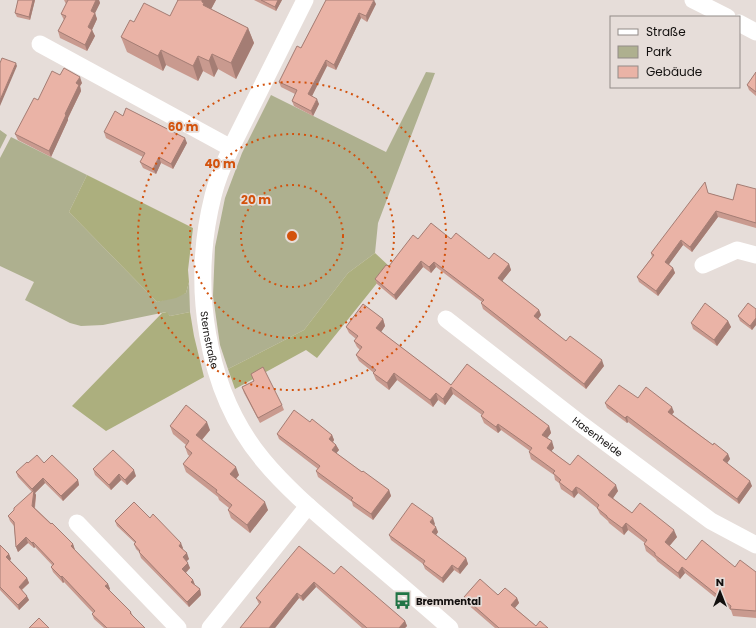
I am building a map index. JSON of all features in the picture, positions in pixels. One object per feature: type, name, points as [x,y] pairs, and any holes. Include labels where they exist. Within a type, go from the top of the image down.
[{"type":"street","name":"Sternstraße","points":[[305,0],[231,148],[220,172],[213,195],[204,247],[202,276],[203,301],[208,339],[222,389],[233,414],[247,438],[276,476],[308,506],[450,628]]},
{"type":"street","points":[[693,0],[725,16]]},
{"type":"street","points":[[740,24],[756,32]]},
{"type":"street","points":[[40,44],[231,148]]},
{"type":"street","points":[[703,264],[737,250],[756,255]]},
{"type":"street","name":"Hasenheide","points":[[446,319],[581,424],[711,521],[756,545]]},
{"type":"street","points":[[210,628],[308,506]]},
{"type":"street","points":[[77,523],[178,628]]},
{"type":"green space","points":[[426,72],[435,73],[378,223],[375,253],[348,273],[304,330],[228,369],[220,345],[213,296],[215,247],[225,198],[242,153],[271,95],[386,152]]},
{"type":"green space","points":[[0,130],[7,135],[0,149]]},
{"type":"green space","points":[[11,137],[87,175],[69,212],[157,302],[186,293],[189,282],[190,312],[170,316],[166,312],[103,325],[81,326],[70,323],[25,300],[34,282],[0,266],[0,158]]},
{"type":"green space","points":[[87,175],[193,228],[188,270],[189,282],[186,293],[176,298],[157,302],[69,212]]},
{"type":"green space","points":[[375,253],[390,267],[317,358],[306,350],[235,389],[228,369],[304,330],[348,273]]},
{"type":"green space","points":[[167,312],[170,316],[190,312],[204,377],[106,431],[72,406],[162,313]]},
{"type":"building","points":[[18,0],[33,0],[29,17],[15,13]]},
{"type":"building","points":[[68,0],[96,0],[91,11],[95,13],[88,27],[92,30],[85,45],[58,31],[66,16],[61,14]]},
{"type":"building","points":[[178,0],[202,0],[204,3],[203,5],[248,28],[231,63],[212,54],[209,61],[198,56],[193,66],[161,50],[158,56],[121,37],[130,20],[134,22],[144,3],[170,16]]},
{"type":"building","points":[[261,0],[278,0],[275,7]]},
{"type":"building","points":[[326,0],[374,0],[366,16],[359,13],[334,65],[326,60],[308,94],[317,99],[311,111],[292,101],[297,90],[279,82],[297,46],[301,48]]},
{"type":"building","points":[[2,58],[16,63],[0,100],[0,63]]},
{"type":"building","points":[[64,68],[80,77],[76,83],[79,85],[49,151],[15,134],[34,98],[38,100],[52,71],[60,75]]},
{"type":"building","points":[[756,72],[756,92],[747,85]]},
{"type":"building","points":[[126,108],[185,138],[171,164],[159,157],[153,169],[140,162],[145,153],[104,132],[115,111],[123,116]]},
{"type":"building","points":[[705,182],[708,193],[733,200],[737,184],[756,189],[756,223],[716,211],[690,247],[681,240],[665,262],[673,268],[656,291],[637,277],[654,255],[651,253]]},
{"type":"building","points":[[431,223],[451,239],[456,233],[489,259],[494,253],[509,264],[498,278],[539,310],[534,316],[566,341],[570,336],[602,360],[584,384],[481,303],[484,300],[434,262],[429,267],[421,261],[394,295],[375,279],[386,265],[389,266],[413,235],[418,239]]},
{"type":"building","points":[[705,303],[728,321],[714,340],[691,323]]},
{"type":"building","points":[[748,303],[756,309],[756,318],[750,326],[738,316]]},
{"type":"building","points":[[363,304],[383,319],[376,328],[451,385],[467,364],[549,426],[542,435],[552,441],[547,448],[570,465],[578,455],[616,485],[608,495],[632,513],[640,503],[674,530],[665,542],[686,560],[702,540],[735,567],[740,560],[756,572],[756,611],[730,609],[731,606],[682,567],[678,573],[655,555],[655,553],[644,544],[647,540],[626,523],[622,528],[607,517],[597,508],[599,505],[580,489],[576,487],[572,492],[559,482],[561,480],[553,473],[555,471],[529,452],[532,448],[498,424],[496,427],[481,416],[484,412],[451,387],[443,399],[436,393],[430,400],[394,373],[387,383],[373,373],[376,370],[356,355],[362,347],[354,341],[358,336],[346,327]]},
{"type":"building","points":[[263,367],[282,405],[258,418],[242,387],[254,381],[251,374]]},
{"type":"building","points":[[619,385],[638,398],[646,387],[672,407],[668,412],[713,445],[714,443],[728,454],[723,460],[750,481],[737,499],[627,416],[625,418],[605,403]]},
{"type":"building","points":[[186,405],[207,422],[196,435],[236,467],[230,474],[265,502],[247,525],[228,510],[232,505],[216,492],[217,490],[183,464],[192,453],[185,447],[189,441],[170,426]]},
{"type":"building","points":[[294,410],[310,422],[312,419],[332,435],[329,439],[336,445],[332,450],[389,490],[371,514],[351,500],[353,498],[316,471],[320,466],[277,434]]},
{"type":"building","points":[[113,450],[134,470],[125,480],[119,474],[109,485],[93,469]]},
{"type":"building","points":[[37,455],[44,463],[52,455],[78,480],[61,496],[43,478],[32,489],[16,472]]},
{"type":"building","points":[[34,490],[32,506],[73,544],[71,546],[108,584],[105,586],[145,628],[107,628],[92,614],[95,611],[62,576],[61,577],[51,567],[54,564],[33,542],[32,543],[26,537],[16,547],[14,522],[8,516],[14,508]]},
{"type":"building","points":[[134,502],[150,518],[153,514],[181,543],[179,546],[187,553],[183,557],[188,563],[182,569],[193,580],[191,582],[200,589],[187,602],[139,552],[140,551],[134,544],[136,542],[115,521]]},
{"type":"building","points":[[412,503],[433,518],[430,522],[436,527],[432,532],[466,558],[458,569],[452,565],[442,578],[423,564],[425,561],[389,535]]},
{"type":"building","points":[[0,545],[9,554],[6,557],[27,578],[19,587],[27,596],[18,605],[0,587]]},
{"type":"building","points":[[299,546],[334,574],[341,566],[405,621],[399,628],[367,628],[314,582],[301,596],[297,593],[269,628],[240,628],[261,602],[256,598]]},
{"type":"building","points":[[480,579],[498,595],[505,588],[517,598],[511,605],[536,626],[540,621],[548,628],[499,628],[464,597]]},
{"type":"building","points":[[39,618],[49,628],[29,628]]},
{"type":"place","name":"Bremmental","points":[[403,601]]}]
